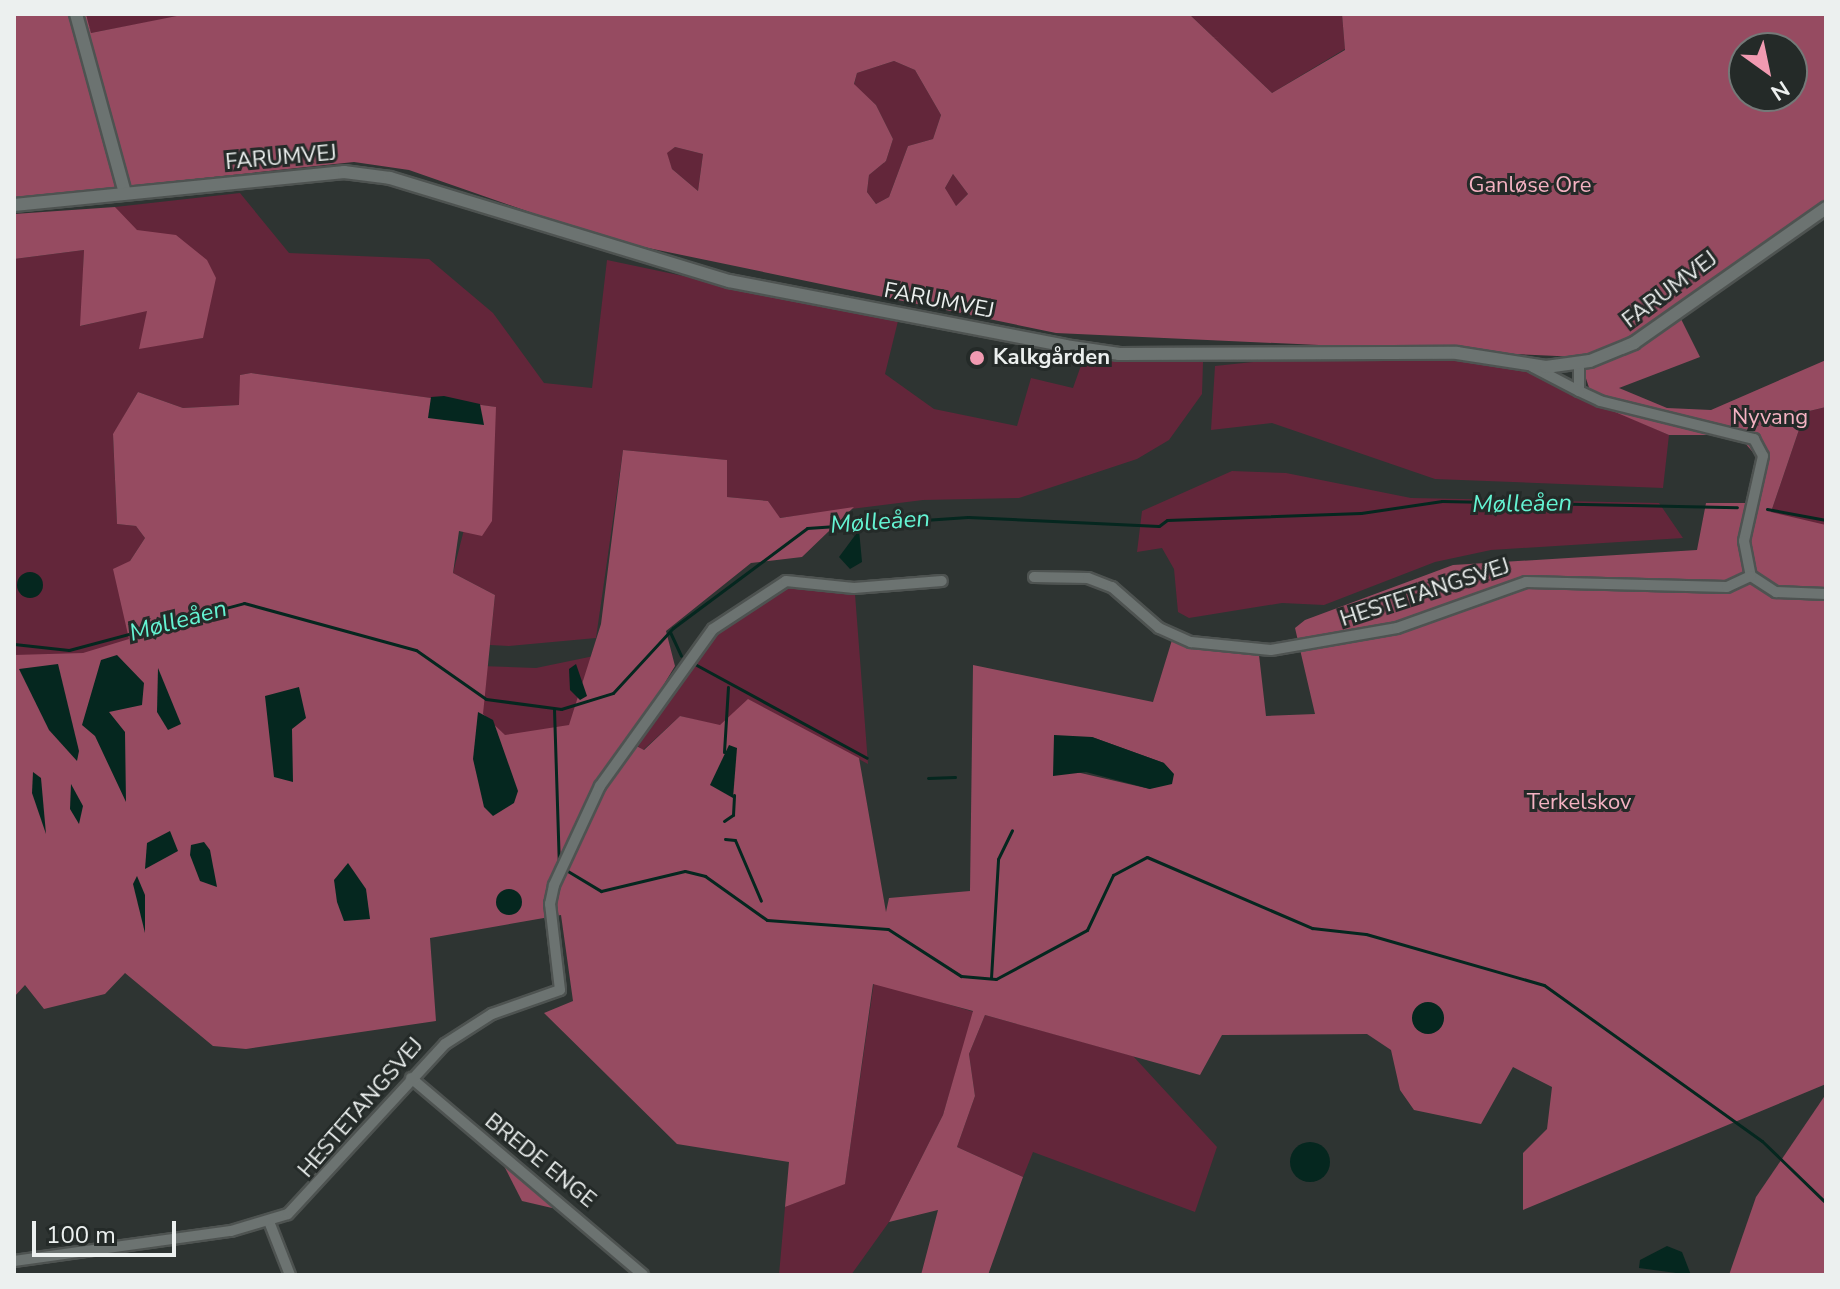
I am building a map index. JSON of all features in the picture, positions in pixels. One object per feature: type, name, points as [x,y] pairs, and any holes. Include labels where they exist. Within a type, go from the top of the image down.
[{"type":"street","points":[[76,14],[125,193]]},
{"type":"street","name":"FARUMVEJ","points":[[14,205],[344,172],[390,178],[729,281],[1065,346],[1119,354],[1457,353],[1531,366],[1579,364],[1634,343],[1826,208]]},
{"type":"street","points":[[1579,364],[1579,391]]},
{"type":"street","points":[[1531,366],[1579,391],[1651,418],[1738,430],[1754,439],[1762,467],[1744,541],[1751,576],[1776,592],[1826,594]]},
{"type":"street","name":"HESTETANGSVEJ","points":[[1034,577],[1088,578],[1112,587],[1159,628],[1191,642],[1271,650],[1397,628],[1526,582],[1727,587],[1751,576]]},
{"type":"street","name":"HESTETANGSVEJ","points":[[270,1224],[326,1179],[411,1078],[466,1028],[560,990],[550,904],[554,885],[600,786],[713,629],[786,581],[854,588],[942,581]]},
{"type":"street","name":"BREDE ENGE","points":[[411,1078],[643,1275]]},
{"type":"street","points":[[14,1261],[270,1224],[290,1275]]},
{"type":"shaded area","points":[[86,14],[186,14],[187,15],[91,33]]},
{"type":"shaded area","points":[[1189,14],[1342,14],[1345,49],[1272,93]]},
{"type":"shaded area","points":[[894,61],[915,70],[941,115],[933,139],[908,146],[889,197],[876,204],[867,192],[869,175],[886,161],[893,139],[876,105],[854,85],[857,73]]},
{"type":"shaded area","points":[[675,147],[703,154],[698,191],[672,169],[666,153]]},
{"type":"shaded area","points":[[953,174],[968,194],[955,207],[945,188]]},
{"type":"shaded area","points":[[240,193],[289,253],[429,259],[493,313],[544,383],[592,388],[607,260],[898,321],[885,374],[934,409],[1017,426],[1031,378],[1073,388],[1084,357],[1203,362],[1202,394],[1169,440],[1137,459],[1019,498],[923,500],[779,518],[768,501],[727,497],[726,460],[623,450],[596,638],[509,646],[490,645],[495,595],[453,573],[495,407],[251,373],[240,375],[240,405],[183,408],[138,392],[113,435],[117,524],[136,526],[145,538],[130,561],[480,666],[536,668],[647,645],[568,877],[14,894],[14,259],[84,250],[81,326],[148,310],[140,348],[203,338],[115,207]]},
{"type":"shaded area","points":[[1299,357],[1452,358],[1525,371],[1669,435],[1663,488],[1435,479],[1272,423],[1211,430],[1215,366]]},
{"type":"shaded area","points":[[444,396],[480,404],[484,425],[428,418],[431,397]]},
{"type":"shaded area","points":[[1826,407],[1826,560],[1771,512],[1805,412]]},
{"type":"shaded area","points":[[1232,471],[1286,473],[1411,498],[1659,503],[1683,538],[1491,550],[1435,562],[1324,605],[1282,603],[1189,618],[1178,612],[1174,569],[1162,548],[1137,552],[1142,511]]},
{"type":"shaded area","points":[[859,530],[862,562],[850,569],[839,557]]},
{"type":"shaded area","points":[[30,572],[39,576],[43,585],[39,594],[30,598],[21,594],[17,585],[21,576]]},
{"type":"shaded area","points":[[787,585],[855,594],[868,764],[749,700],[720,726],[680,716],[643,750],[634,743],[720,628]]},
{"type":"shaded area","points":[[117,655],[144,683],[142,705],[109,712],[125,732],[126,802],[95,736],[82,725],[101,660]]},
{"type":"shaded area","points":[[58,664],[79,751],[77,761],[49,730],[19,669]]},
{"type":"shaded area","points":[[576,664],[587,696],[580,700],[570,690],[569,669]]},
{"type":"shaded area","points":[[158,668],[181,724],[168,730],[157,712]]},
{"type":"shaded area","points":[[299,687],[306,718],[292,729],[293,782],[274,777],[265,696]]},
{"type":"shaded area","points":[[478,712],[493,720],[518,791],[514,803],[493,816],[484,807],[473,759]]},
{"type":"shaded area","points":[[1054,735],[1092,737],[1164,763],[1174,774],[1172,784],[1150,789],[1086,772],[1053,776]]},
{"type":"shaded area","points":[[729,745],[737,748],[733,798],[710,785]]},
{"type":"shaded area","points":[[33,772],[41,778],[46,834],[32,793]]},
{"type":"shaded area","points":[[71,784],[83,806],[79,824],[70,809]]},
{"type":"shaded area","points":[[170,831],[178,851],[145,869],[147,843]]},
{"type":"shaded area","points":[[204,842],[210,850],[217,887],[200,881],[190,855],[191,845]]},
{"type":"shaded area","points":[[348,863],[366,889],[370,919],[344,921],[334,880]]},
{"type":"shaded area","points":[[137,876],[145,895],[145,933],[133,884]]},
{"type":"shaded area","points":[[509,889],[518,893],[522,902],[518,911],[509,915],[500,911],[496,902],[500,893]]},
{"type":"shaded area","points":[[874,982],[974,1012],[943,1115],[889,1222],[851,1275],[779,1275],[785,1207],[845,1183]]},
{"type":"shaded area","points":[[1428,1002],[1439,1007],[1444,1018],[1439,1029],[1428,1034],[1417,1029],[1412,1018],[1417,1007]]},
{"type":"shaded area","points":[[985,1015],[1133,1056],[1217,1147],[1195,1212],[1033,1152],[1023,1177],[957,1147],[975,1096],[969,1054]]},
{"type":"shaded area","points":[[1310,1142],[1324,1148],[1330,1162],[1324,1176],[1310,1182],[1296,1176],[1290,1162],[1296,1148]]},
{"type":"shaded area","points":[[1667,1246],[1682,1252],[1691,1275],[1639,1268],[1640,1260]]},
{"type":"green space","points":[[14,14],[86,14],[91,33],[187,14],[1189,14],[1272,93],[1345,50],[1342,14],[1826,14],[1826,214],[1680,317],[1700,357],[1619,388],[1667,408],[1711,410],[1826,360],[1826,407],[1805,412],[1771,512],[1826,525],[1826,1084],[1523,1210],[1523,1153],[1547,1129],[1552,1087],[1513,1067],[1481,1124],[1414,1110],[1400,1090],[1391,1050],[1367,1034],[1222,1035],[1200,1075],[985,1015],[969,1054],[975,1096],[957,1147],[1023,1177],[988,1275],[921,1275],[938,1210],[889,1222],[943,1115],[973,1011],[873,984],[845,1184],[785,1207],[789,1162],[677,1144],[544,1013],[573,1001],[561,915],[430,938],[436,1021],[246,1049],[213,1046],[125,973],[105,994],[44,1009],[25,985],[14,997],[14,655],[83,653],[129,639],[113,569],[130,561],[145,538],[136,526],[117,524],[113,434],[138,392],[183,408],[239,405],[240,375],[251,373],[496,407],[492,521],[482,536],[459,531],[453,573],[495,595],[483,714],[505,735],[569,725],[601,624],[623,450],[727,460],[727,497],[768,501],[780,518],[854,507],[802,557],[751,563],[666,631],[675,666],[629,742],[644,750],[680,716],[720,725],[748,699],[859,758],[886,912],[889,898],[970,891],[973,665],[1153,702],[1172,640],[1259,655],[1266,716],[1315,714],[1295,628],[1305,620],[1453,565],[1697,550],[1706,503],[1748,503],[1757,457],[1738,435],[1669,435],[1594,403],[1579,357],[1056,333],[610,240],[409,170],[354,162],[14,198]],"holes":[[[894,61],[915,70],[941,115],[933,139],[908,146],[889,197],[876,204],[867,192],[869,175],[886,161],[893,139],[876,105],[854,84],[857,73]],[[675,147],[703,154],[698,191],[672,169],[667,153]],[[953,174],[968,194],[956,206],[945,188]],[[1092,737],[1164,763],[1150,789],[1072,771]]]},
{"type":"green space","points":[[115,207],[137,230],[176,235],[207,260],[216,278],[203,338],[139,349],[147,311],[80,326],[84,250],[14,259],[14,214]]},
{"type":"green space","points":[[1826,1094],[1826,1275],[1729,1275],[1756,1197]]},
{"type":"green space","points":[[502,1162],[553,1206],[552,1208],[522,1201]]},
{"type":"waterway","name":"Mølleåen","points":[[14,644],[69,650],[244,603],[416,650],[486,699],[561,709],[613,693],[673,628],[807,528],[968,517],[1159,526],[1167,520],[1361,513],[1442,501],[1737,507]]},
{"type":"waterway","name":"Mølleåen","points":[[1767,509],[1826,520]]},
{"type":"waterway","points":[[670,632],[681,656]]},
{"type":"waterway","points":[[691,662],[867,758]]},
{"type":"waterway","points":[[724,752],[728,687]]},
{"type":"waterway","points":[[554,709],[559,865]]},
{"type":"waterway","points":[[928,778],[955,777]]},
{"type":"waterway","points":[[724,821],[733,815],[734,795]]},
{"type":"waterway","points":[[991,978],[998,859],[1012,830]]},
{"type":"waterway","points":[[725,839],[735,840],[761,901]]},
{"type":"waterway","points":[[566,870],[601,891],[685,871],[705,876],[767,920],[888,929],[961,976],[996,979],[1087,930],[1113,875],[1147,857],[1312,928],[1366,934],[1544,985],[1762,1141],[1826,1203]]},
{"type":"place","name":"Kalkgården","points":[[977,358]]},
{"type":"park label","name":"Ganløse Ore","points":[[1530,186]]},
{"type":"park label","name":"Nyvang","points":[[1770,418]]},
{"type":"park label","name":"Terkelskov","points":[[1579,803]]}]
